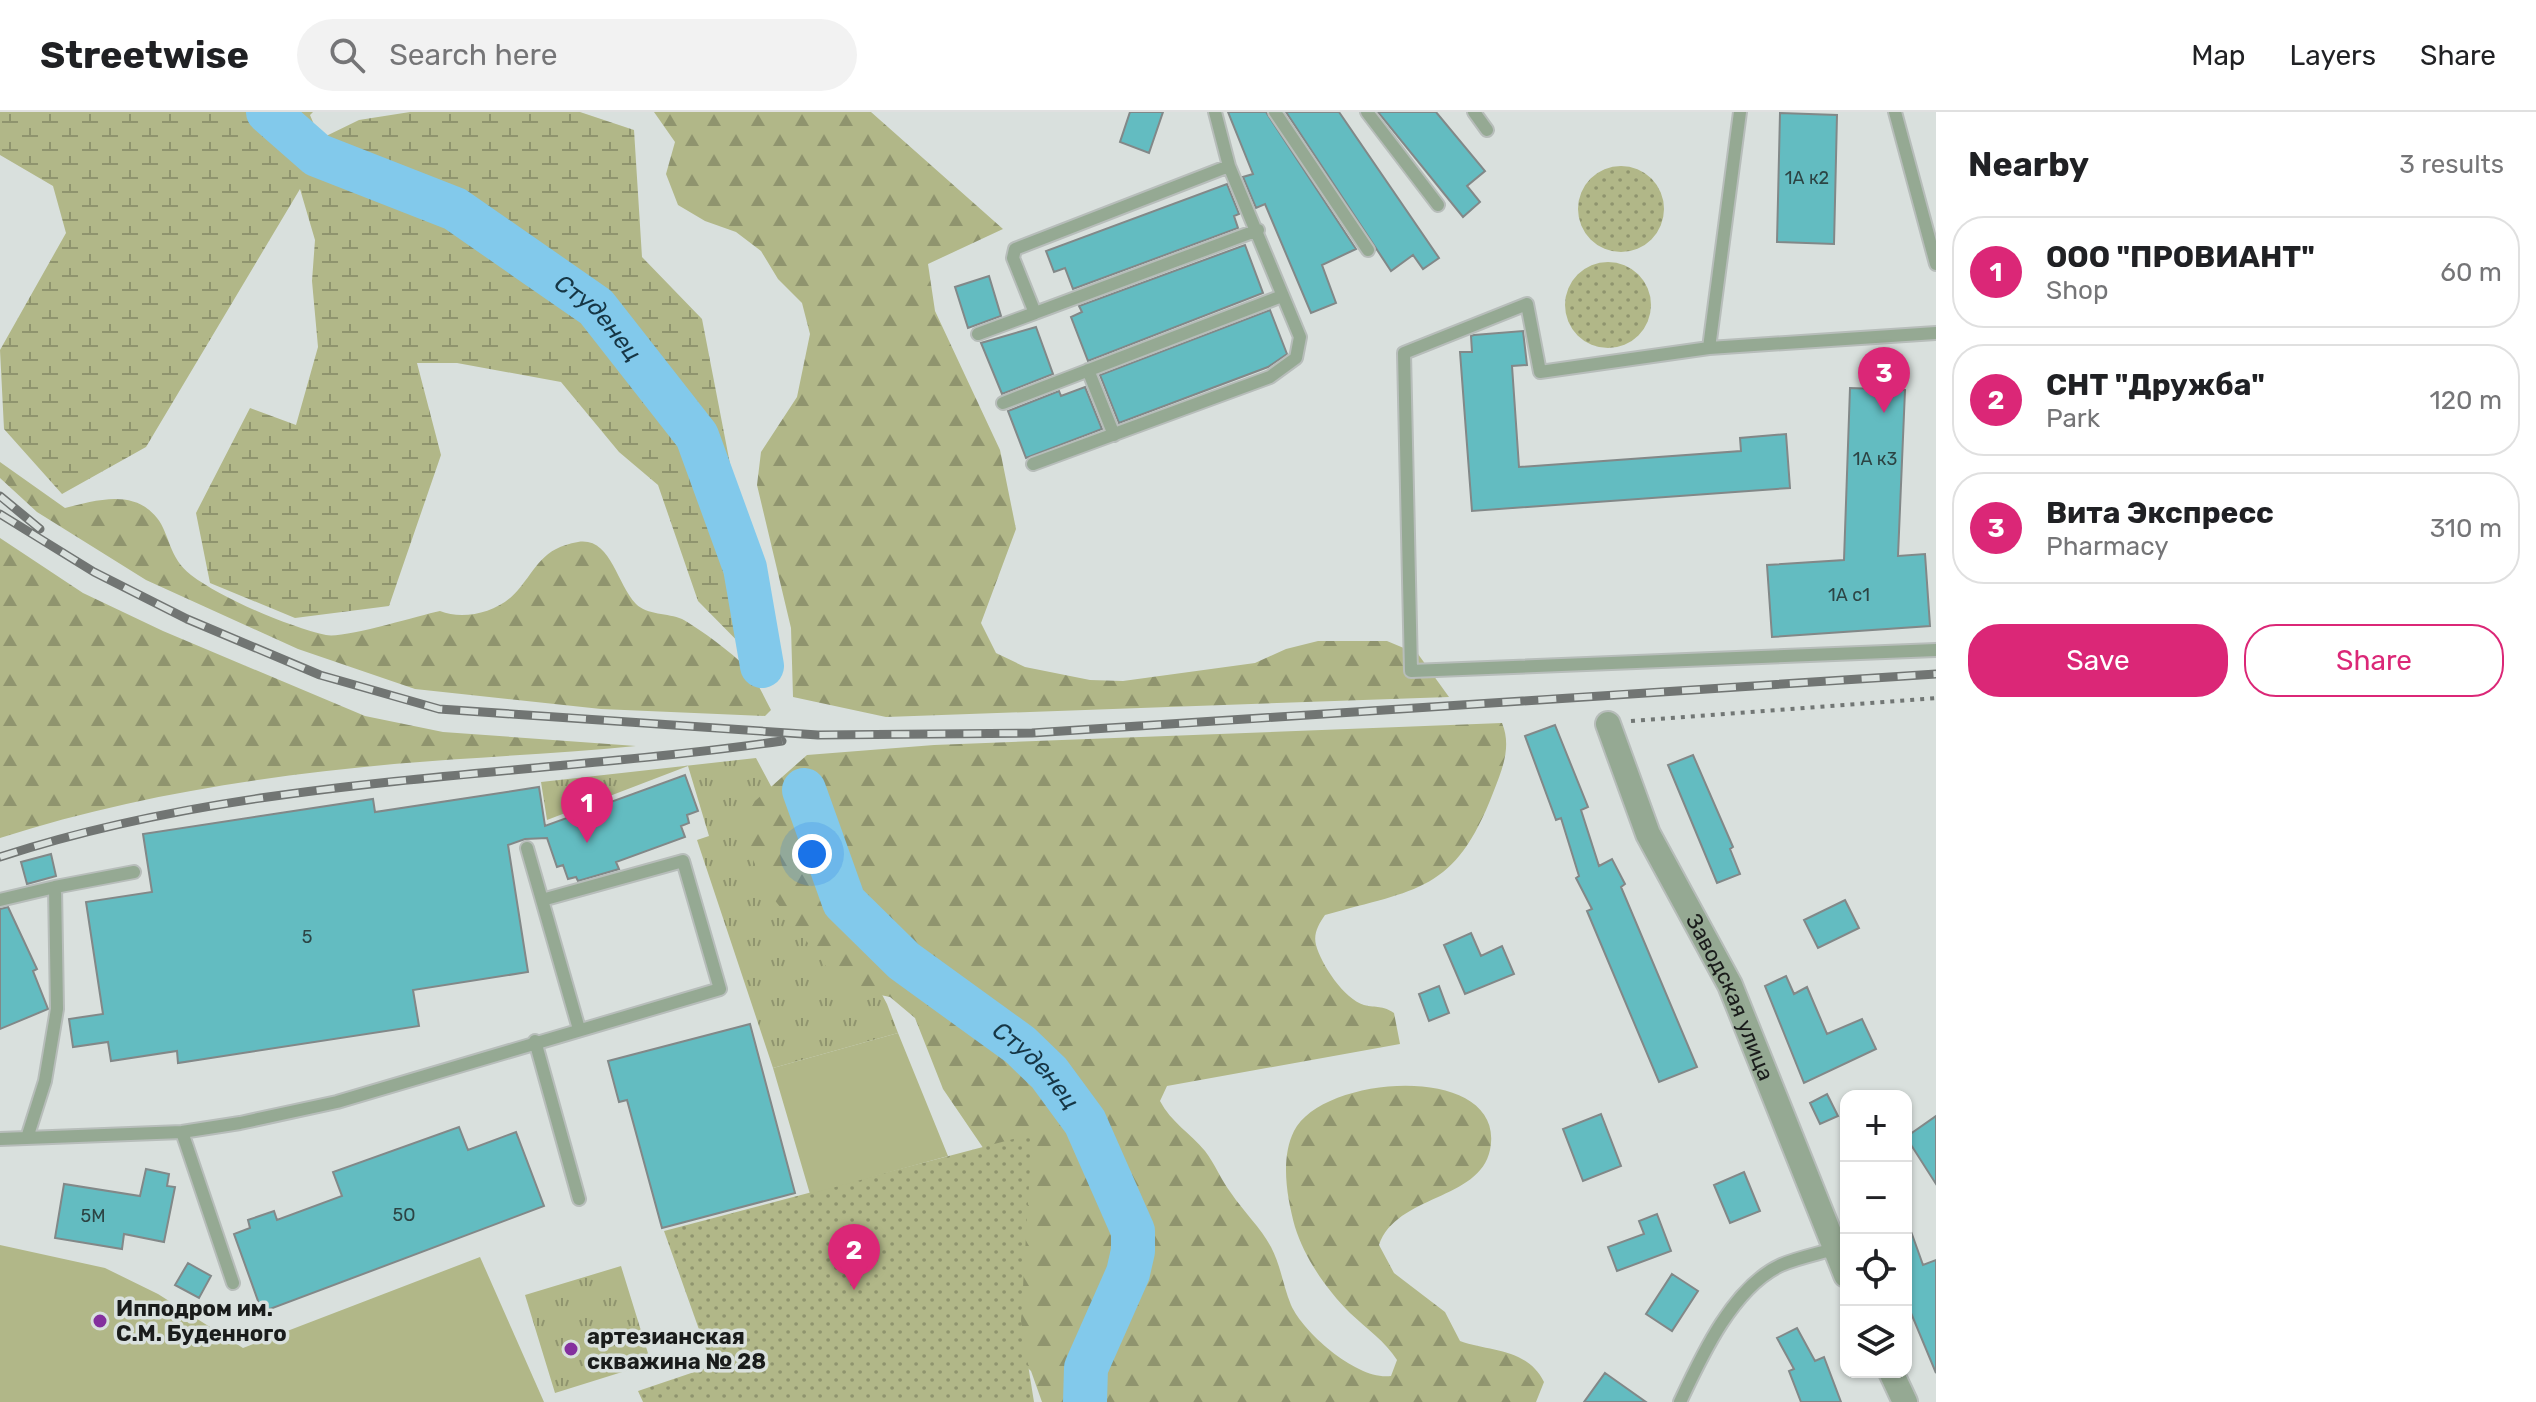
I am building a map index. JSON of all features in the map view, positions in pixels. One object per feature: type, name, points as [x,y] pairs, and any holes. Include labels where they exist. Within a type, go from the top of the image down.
[{"type":"street","name":"Заводская улица","points":[[1608,724],[1648,834],[1736,999],[1784,1113],[1840,1262]]},
{"type":"street","points":[[1894,1378],[1905,1402]]},
{"type":"lane","points":[[1033,464],[1283,371],[1296,358],[1300,337],[1229,166],[1215,112]]},
{"type":"lane","points":[[1275,112],[1368,250]]},
{"type":"lane","points":[[1367,112],[1438,205]]},
{"type":"lane","points":[[1474,112],[1487,130]]},
{"type":"lane","points":[[1709,348],[1740,112]]},
{"type":"lane","points":[[1895,112],[1936,264]]},
{"type":"lane","points":[[1035,313],[1013,258],[1015,249],[1229,166]]},
{"type":"lane","points":[[978,334],[1258,230]]},
{"type":"lane","points":[[1003,403],[1282,296]]},
{"type":"lane","points":[[1936,333],[1709,348],[1540,372],[1527,304],[1404,353],[1411,671],[1936,650]]},
{"type":"lane","points":[[1088,370],[1114,435]]},
{"type":"lane","points":[[527,848],[579,1029]]},
{"type":"lane","points":[[0,1139],[182,1132],[337,1102],[535,1041],[720,989],[683,861],[542,900]]},
{"type":"lane","points":[[0,900],[134,872]]},
{"type":"lane","points":[[27,1138],[45,1081],[57,1009],[55,887]]},
{"type":"lane","points":[[535,1041],[579,1199]]},
{"type":"lane","points":[[182,1132],[233,1283]]},
{"type":"lane","points":[[1680,1402],[1720,1325],[1743,1295],[1779,1266],[1834,1249]]},
{"type":"path","points":[[1608,724],[1659,716],[1936,698]]},
{"type":"green space","points":[[0,112],[313,112],[310,115],[320,139],[359,120],[410,112],[580,112],[634,130],[642,257],[702,319],[731,469],[770,586],[762,666],[698,601],[658,485],[619,452],[561,382],[457,363],[417,363],[441,455],[389,606],[295,618],[210,583],[196,513],[250,408],[296,425],[318,347],[312,281],[315,240],[300,189],[146,447],[62,494],[4,429],[0,350],[66,233],[53,186],[0,155]]},
{"type":"green space","points":[[654,112],[871,112],[1003,229],[928,264],[935,311],[1000,450],[1016,529],[981,623],[996,653],[1025,667],[1090,680],[1123,681],[1255,663],[1286,649],[1318,641],[1387,641],[1418,654],[1449,697],[886,717],[793,697],[791,628],[757,485],[761,452],[797,397],[810,334],[802,303],[778,279],[761,251],[736,232],[705,221],[678,205],[666,174],[675,142]]},
{"type":"green space","points":[[1621,166],[1645,173],[1657,185],[1664,209],[1657,233],[1645,245],[1621,252],[1597,245],[1585,233],[1578,209],[1585,185],[1597,173]]},
{"type":"green space","points":[[1608,262],[1632,269],[1644,281],[1651,305],[1644,329],[1632,341],[1608,348],[1584,341],[1572,329],[1565,305],[1572,281],[1584,269]]},
{"type":"green space","points":[[0,462],[65,508],[113,499],[137,503],[157,518],[178,561],[191,575],[256,611],[326,635],[363,630],[440,611],[470,615],[492,609],[510,598],[548,554],[566,545],[589,542],[606,554],[629,595],[641,608],[682,619],[745,666],[771,710],[765,716],[601,709],[415,689],[298,649],[146,580],[37,512],[0,478]]},
{"type":"green space","points":[[0,538],[83,593],[163,631],[365,716],[443,732],[636,746],[394,764],[245,782],[96,811],[0,838]]},
{"type":"green space","points":[[1502,723],[1506,750],[1502,767],[1479,826],[1464,850],[1429,881],[1385,899],[1325,915],[1317,929],[1316,945],[1334,980],[1356,1001],[1394,1013],[1400,1044],[1167,1086],[1160,1101],[1205,1151],[1227,1188],[1267,1240],[1298,1317],[1334,1353],[1378,1376],[1391,1376],[1397,1360],[1333,1294],[1299,1239],[1287,1191],[1286,1166],[1290,1142],[1294,1131],[1311,1112],[1339,1097],[1374,1088],[1410,1086],[1444,1090],[1471,1102],[1488,1122],[1490,1150],[1483,1167],[1455,1189],[1402,1216],[1388,1228],[1379,1245],[1394,1273],[1445,1312],[1460,1341],[1518,1357],[1537,1371],[1544,1382],[1536,1402],[1042,1402],[1031,1371],[1018,1359],[1005,1180],[943,1089],[915,1018],[890,997],[842,987],[770,894],[747,848],[747,815],[755,801],[807,755],[934,745]]},
{"type":"green space","points":[[756,758],[887,1004],[898,1033],[773,1068],[697,840],[709,836],[688,766],[547,820],[541,782]]},
{"type":"green space","points":[[898,1033],[948,1156],[810,1194],[773,1068]]},
{"type":"green space","points":[[1032,1134],[1021,1321],[1034,1402],[643,1402],[638,1391],[712,1366],[664,1231]]},
{"type":"green space","name":"Ипподром им. С.М. Буденного","points":[[0,1245],[105,1268],[158,1294],[243,1348],[480,1257],[544,1402],[0,1402]]},
{"type":"green space","points":[[621,1266],[651,1363],[555,1393],[525,1295]]},
{"type":"building","points":[[1130,112],[1163,112],[1149,153],[1120,142]]},
{"type":"building","points":[[1228,112],[1266,112],[1356,249],[1322,265],[1336,303],[1311,313],[1265,204],[1256,208],[1243,177],[1253,174]]},
{"type":"building","points":[[1286,112],[1339,112],[1439,258],[1423,269],[1413,255],[1391,271]]},
{"type":"building","points":[[1378,112],[1436,112],[1485,171],[1467,186],[1480,202],[1463,217]]},
{"type":"building","points":[[1780,113],[1837,115],[1834,244],[1777,242]]},
{"type":"building","points":[[1227,184],[1239,214],[1234,216],[1238,228],[1073,289],[1065,268],[1054,272],[1046,251]]},
{"type":"building","points":[[1245,245],[1263,293],[1088,361],[1071,317],[1082,312],[1079,306]]},
{"type":"building","points":[[989,276],[1001,316],[968,328],[955,287]]},
{"type":"building","points":[[1270,310],[1287,354],[1268,367],[1119,423],[1100,375]]},
{"type":"building","points":[[1036,327],[1053,374],[1002,394],[981,343]]},
{"type":"building","points":[[1523,331],[1527,365],[1512,366],[1519,467],[1741,451],[1740,438],[1786,434],[1790,488],[1472,511],[1460,352],[1472,352],[1471,336],[1474,335]]},
{"type":"building","points":[[1085,387],[1102,429],[1026,458],[1008,411],[1059,391],[1061,396]]},
{"type":"building","points":[[1850,388],[1905,390],[1898,556],[1925,554],[1930,626],[1772,637],[1767,565],[1844,560]]},
{"type":"building","points":[[1555,725],[1588,807],[1581,810],[1599,866],[1612,859],[1625,884],[1621,887],[1697,1067],[1659,1082],[1587,911],[1592,909],[1576,878],[1579,876],[1561,818],[1556,820],[1525,736]]},
{"type":"building","points":[[1693,755],[1733,847],[1730,849],[1740,874],[1717,883],[1668,765]]},
{"type":"building","points":[[685,775],[698,811],[687,815],[689,823],[681,826],[685,837],[616,862],[619,869],[578,881],[576,877],[568,879],[563,865],[557,867],[547,838],[525,839],[508,845],[528,972],[413,990],[419,1026],[178,1063],[177,1051],[111,1061],[108,1042],[73,1047],[69,1019],[103,1014],[86,902],[152,892],[143,834],[373,799],[375,812],[539,787],[545,826]]},
{"type":"building","points":[[51,854],[56,876],[27,884],[21,862]]},
{"type":"building","points":[[1845,900],[1859,928],[1818,948],[1804,920]]},
{"type":"building","points":[[8,907],[37,969],[33,971],[48,1009],[0,1029],[0,909]]},
{"type":"building","points":[[1471,933],[1481,956],[1502,946],[1514,974],[1465,994],[1444,945]]},
{"type":"building","points":[[1786,976],[1794,994],[1807,987],[1827,1034],[1862,1019],[1876,1049],[1804,1083],[1765,986]]},
{"type":"building","points":[[1439,986],[1449,1013],[1429,1021],[1419,994]]},
{"type":"building","points":[[750,1024],[795,1193],[662,1228],[627,1100],[619,1102],[608,1061]]},
{"type":"building","points":[[1827,1094],[1838,1116],[1820,1124],[1810,1103]]},
{"type":"building","points":[[1601,1114],[1621,1166],[1583,1181],[1563,1129]]},
{"type":"building","points":[[1936,1116],[1936,1184],[1912,1146],[1912,1133]]},
{"type":"building","points":[[459,1127],[468,1150],[516,1132],[544,1206],[262,1312],[234,1234],[250,1228],[248,1220],[274,1211],[277,1220],[342,1196],[333,1172]]},
{"type":"building","points":[[146,1169],[169,1174],[167,1186],[175,1187],[164,1242],[124,1234],[122,1249],[55,1238],[64,1184],[140,1196]]},
{"type":"building","points":[[1744,1172],[1760,1211],[1730,1223],[1714,1185]]},
{"type":"building","points":[[1657,1214],[1671,1251],[1617,1271],[1608,1247],[1644,1234],[1639,1221]]},
{"type":"building","points":[[1912,1234],[1923,1265],[1936,1260],[1936,1373],[1912,1315]]},
{"type":"building","points":[[188,1263],[211,1276],[199,1298],[175,1285]]},
{"type":"building","points":[[1672,1274],[1698,1291],[1672,1331],[1646,1314]]},
{"type":"building","points":[[1797,1328],[1815,1361],[1824,1357],[1841,1402],[1801,1402],[1789,1371],[1794,1369],[1777,1338]]},
{"type":"building","points":[[1605,1373],[1646,1402],[1584,1402]]},
{"type":"waterway","name":"Студенец","points":[[268,112],[317,155],[455,209],[596,307],[697,436],[745,568],[762,666]]},
{"type":"waterway","name":"Студенец","points":[[804,790],[844,902],[904,961],[1020,1045],[1049,1073],[1085,1122],[1133,1231],[1128,1273],[1086,1368],[1085,1402]]},
{"type":"railway","points":[[0,496],[40,529]]},
{"type":"railway","points":[[0,514],[94,572],[187,619],[320,675],[439,709],[818,735],[1032,733],[1936,674]]},
{"type":"railway","points":[[0,857],[95,830],[191,809],[289,794],[782,741]]},
{"type":"place","name":"Вита Экспресс","points":[[1884,413]]},
{"type":"place","name":"ООО \"ПРОВИАНТ\"","points":[[587,843]]},
{"type":"place","name":"СНТ \"Дружба\"","points":[[854,1290]]},
{"type":"place","name":"Ипподром им. С.М. Буденного","points":[[100,1321]]},
{"type":"place","name":"артезианская скважина № 28","points":[[571,1349]]}]
